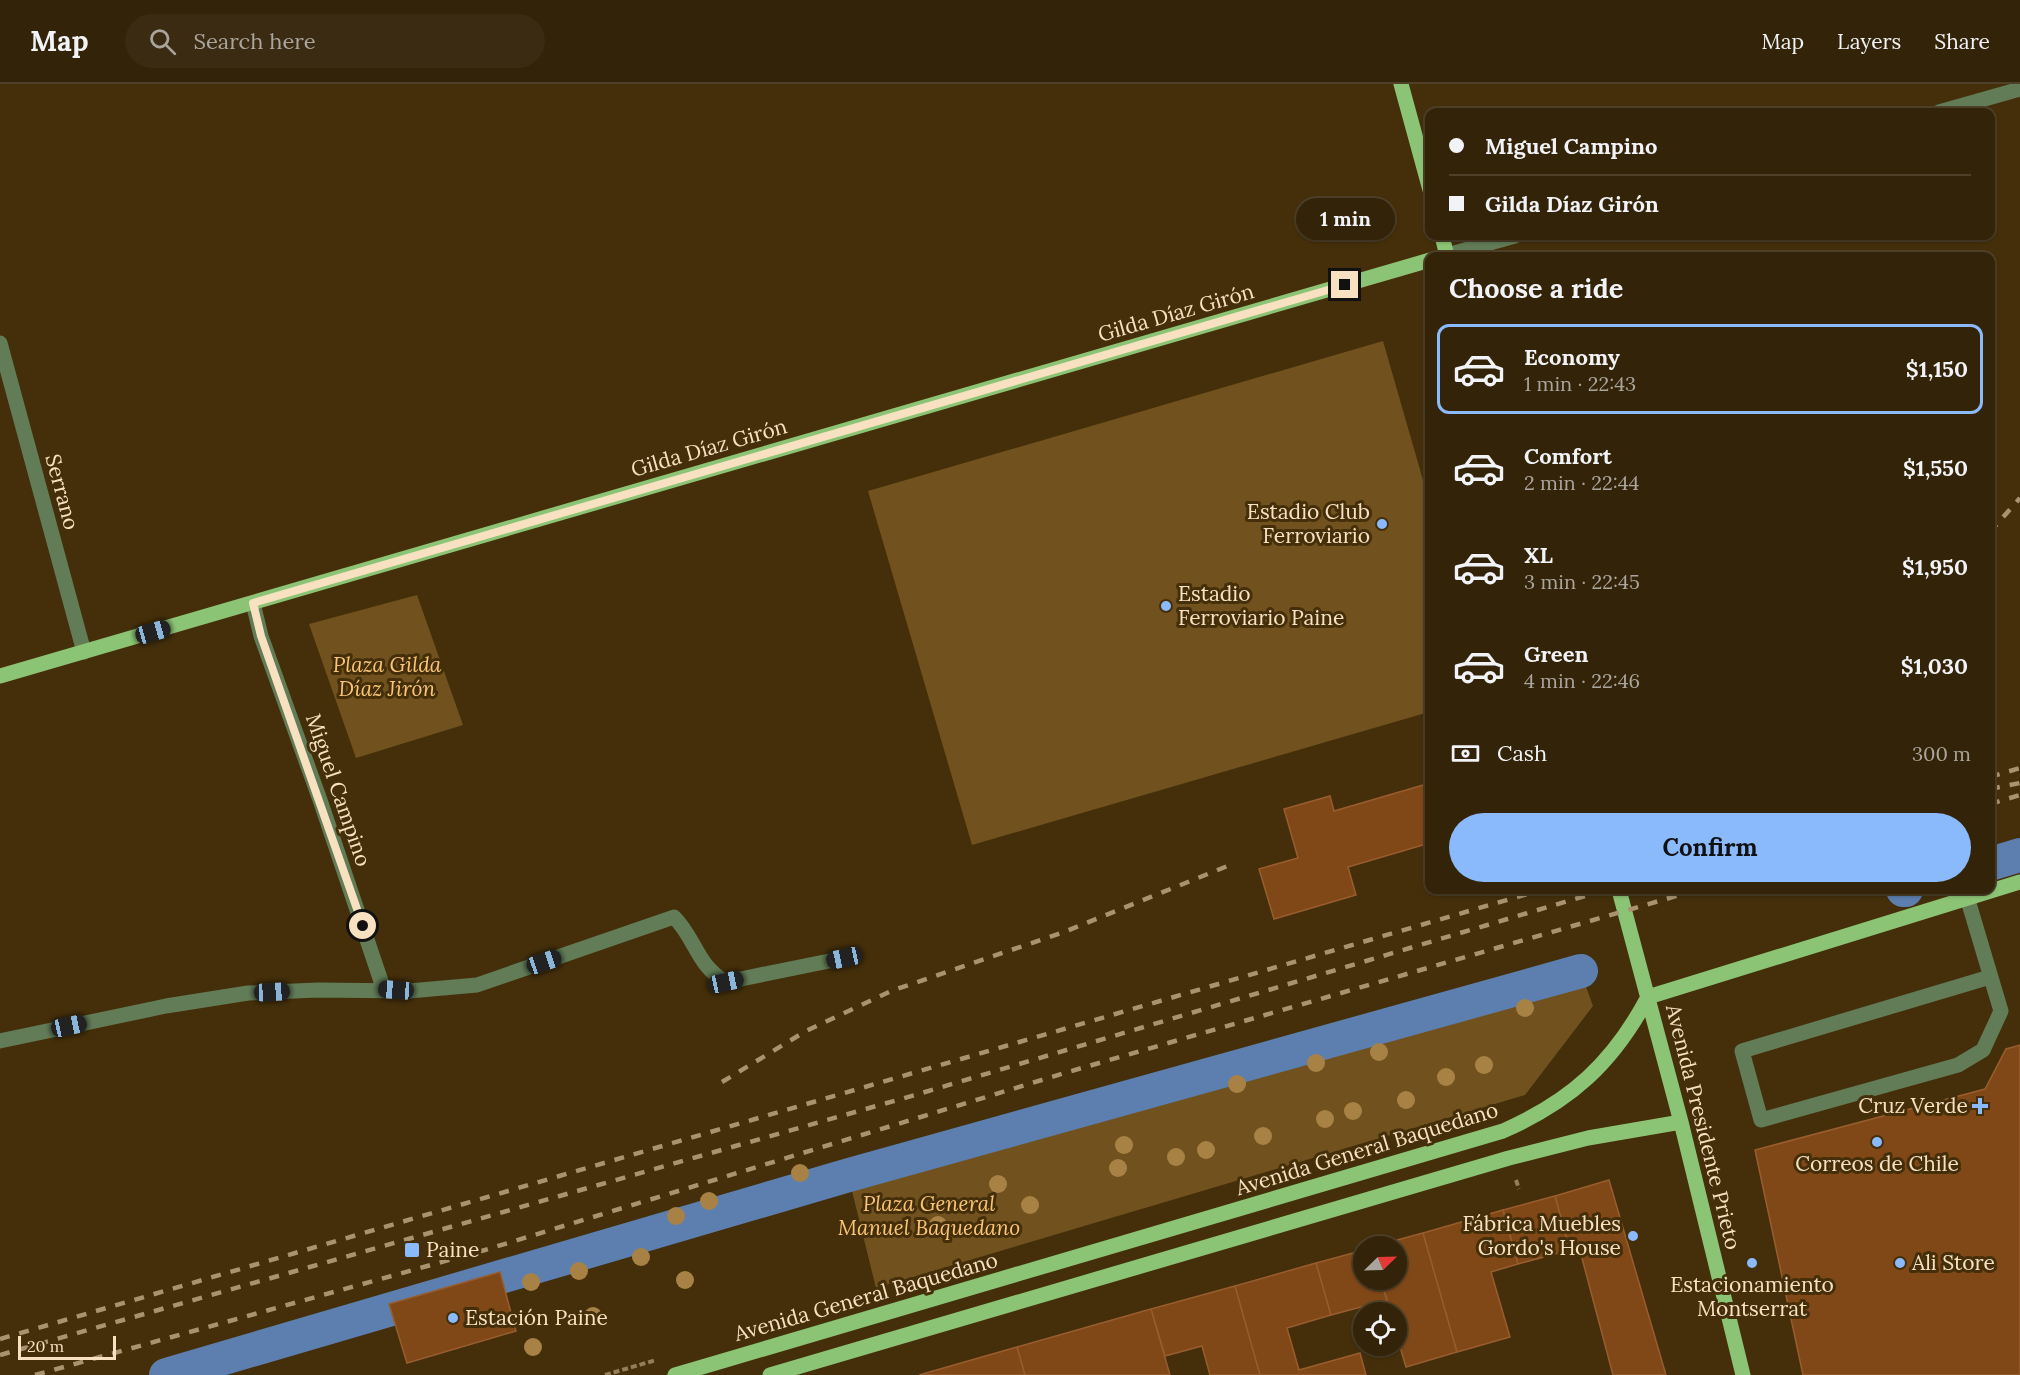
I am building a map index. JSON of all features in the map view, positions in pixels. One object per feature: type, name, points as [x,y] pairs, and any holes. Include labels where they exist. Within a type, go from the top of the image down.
[{"type":"main road","points":[[1401,84],[1425,172]]},
{"type":"main road","name":"Gilda Díaz Girón","points":[[0,676],[1425,261]]},
{"type":"main road","points":[[1995,889],[2020,882]]},
{"type":"main road","name":"Avenida Presidente Prieto","points":[[1620,894],[1681,1122],[1743,1375]]},
{"type":"main road","points":[[1648,997],[1978,894]]},
{"type":"main road","name":"Avenida General Baquedano","points":[[675,1375],[1503,1131],[1553,1106],[1597,1071],[1634,1023],[1648,997]]},
{"type":"main road","points":[[770,1375],[1509,1158],[1588,1138],[1681,1122]]},
{"type":"street","points":[[1953,108],[2020,89]]},
{"type":"street","points":[[1460,252],[1501,240]]},
{"type":"street","name":"Serrano","points":[[0,343],[84,652]]},
{"type":"street","name":"Miguel Campino","points":[[253,603],[261,636],[320,800],[384,990]]},
{"type":"street","points":[[1967,897],[2001,1011],[1983,1050],[1958,1065],[1761,1120],[1742,1051],[1990,977]]},
{"type":"street","points":[[0,1041],[166,1006],[248,993],[409,991],[477,985],[674,917],[682,925],[706,968],[726,982],[844,958]]},
{"type":"green space","name":"Estadio Ferroviario Paine","points":[[1383,341],[1425,487],[1425,713],[972,845],[868,491]]},
{"type":"green space","name":"Plaza Gilda Díaz Jirón","points":[[417,595],[463,725],[356,758],[309,624]]},
{"type":"green space","name":"Plaza General Manuel Baquedano","points":[[1583,978],[1593,1006],[1525,1095],[876,1288],[850,1183]]},
{"type":"building","points":[[1425,784],[1425,844],[1348,867],[1356,895],[1274,919],[1259,869],[1298,858],[1284,809],[1330,796],[1334,811]]},
{"type":"building","name":"Ali Store","points":[[2020,1045],[2020,1375],[1803,1375],[1755,1150],[1985,1089],[2006,1049]]},
{"type":"building","points":[[1609,1180],[1666,1375],[1613,1375],[1579,1247],[1570,1250],[1555,1196]]},
{"type":"building","points":[[1555,1196],[1570,1250],[1518,1264],[1503,1210]]},
{"type":"building","points":[[1503,1210],[1518,1264],[1491,1272],[1510,1337],[1457,1352],[1423,1233]]},
{"type":"building","points":[[1423,1233],[1457,1352],[1406,1367],[1403,1356],[1407,1356],[1407,1302],[1387,1302],[1384,1290],[1407,1290],[1407,1237]]},
{"type":"building","points":[[1353,1253],[1353,1290],[1384,1290],[1387,1300],[1353,1302],[1353,1309],[1331,1315],[1316,1263]]},
{"type":"building","points":[[1316,1263],[1331,1315],[1287,1328],[1299,1370],[1353,1355],[1361,1356],[1366,1375],[1260,1375],[1235,1286]]},
{"type":"building","name":"Estación Paine","points":[[500,1272],[516,1331],[407,1363],[389,1304]]},
{"type":"building","points":[[1235,1286],[1260,1375],[1210,1375],[1202,1346],[1165,1356],[1151,1309]]},
{"type":"building","points":[[1151,1309],[1170,1375],[1025,1375],[1017,1347]]},
{"type":"building","points":[[1017,1347],[1025,1375],[919,1375]]},
{"type":"waterway","points":[[1995,862],[2020,855]]},
{"type":"waterway","points":[[166,1375],[849,1175],[1581,971]]},
{"type":"railway","points":[[1995,526],[2020,498]]},
{"type":"railway","points":[[1995,776],[2020,768]]},
{"type":"railway","points":[[1995,788],[2020,783]]},
{"type":"railway","points":[[1995,802],[2020,795]]},
{"type":"railway","points":[[722,1082],[806,1031],[891,991],[1064,932],[1235,863]]},
{"type":"railway","points":[[0,1339],[1527,894]]},
{"type":"railway","points":[[0,1355],[915,1095],[1592,894]]},
{"type":"railway","points":[[35,1375],[485,1250],[1068,1072],[1683,894]]},
{"type":"place","name":"Estadio Club Ferroviario","points":[[1382,524]]},
{"type":"place","name":"Estadio Ferroviario Paine","points":[[1166,606]]},
{"type":"place","name":"Cruz Verde","points":[[1980,1106]]},
{"type":"place","name":"Correos de Chile","points":[[1877,1142]]},
{"type":"place","name":"Fábrica Muebles Gordo's House","points":[[1633,1236]]},
{"type":"place","name":"Paine","points":[[412,1250]]},
{"type":"place","name":"Estacionamiento Montserrat","points":[[1752,1263]]},
{"type":"place","name":"Ali Store","points":[[1900,1263]]},
{"type":"place","name":"Estación Paine","points":[[453,1318]]},
{"type":"route","points":[[363,926],[261,636],[253,603],[1345,285]]}]
